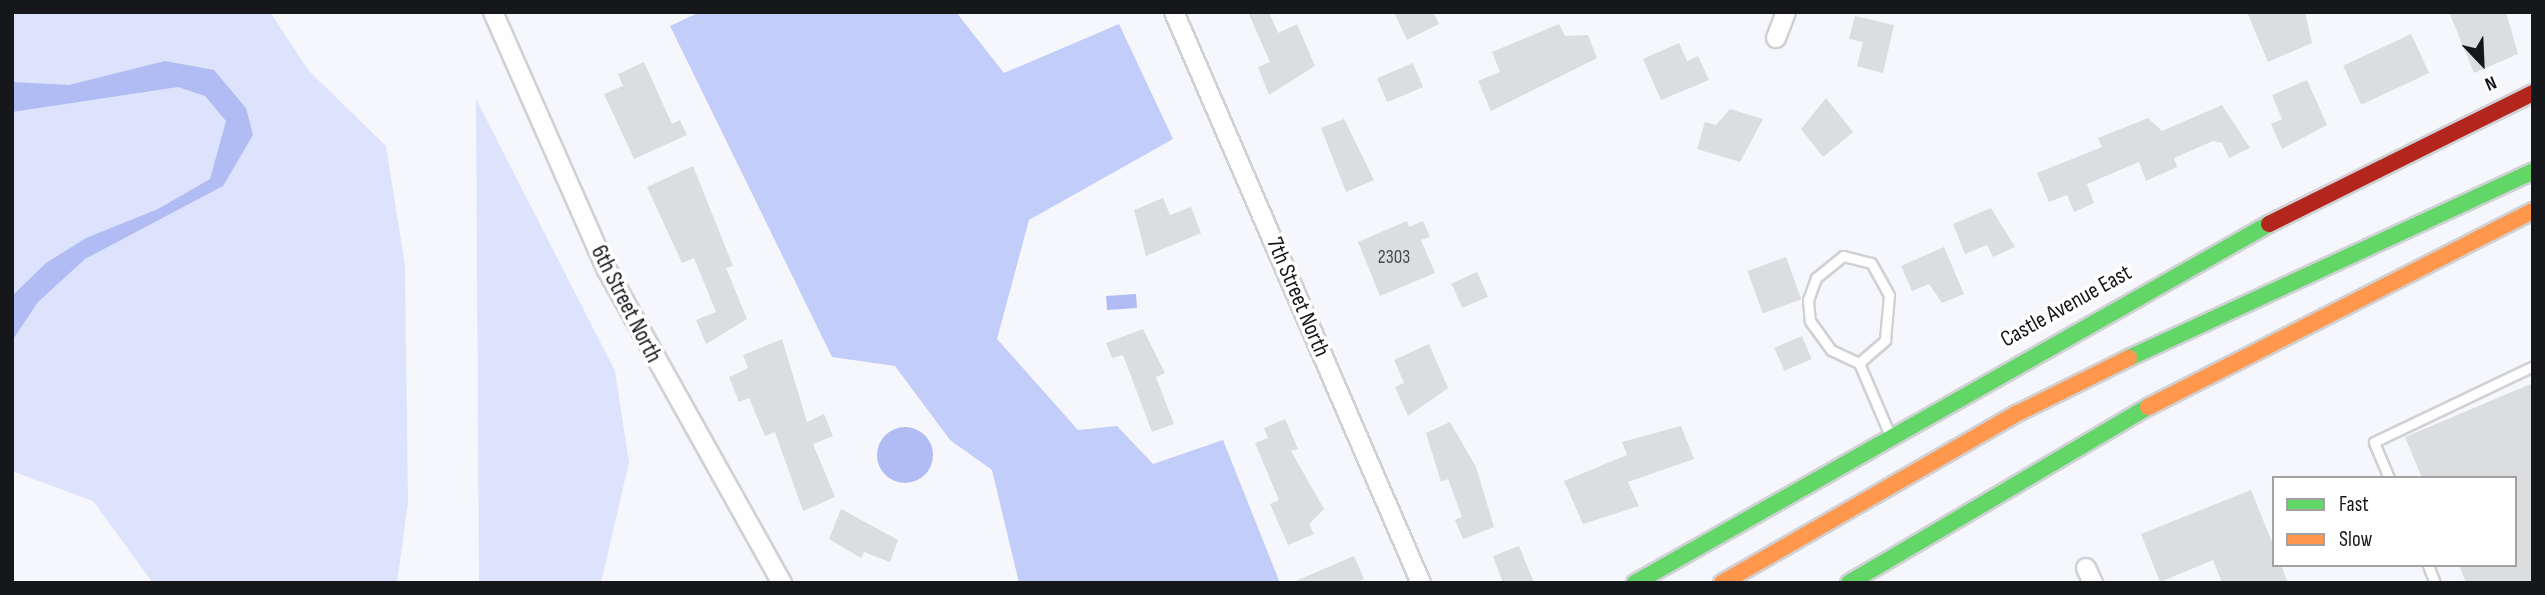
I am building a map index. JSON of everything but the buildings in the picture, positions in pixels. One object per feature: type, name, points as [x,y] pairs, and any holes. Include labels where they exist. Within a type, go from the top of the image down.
[{"type":"main road","name":"Castle Avenue East","points":[[1635,583],[1889,434],[2201,257],[2533,93]]},
{"type":"main road","points":[[1722,583],[2018,413],[2228,309],[2533,170]]},
{"type":"main road","points":[[1849,583],[2191,382],[2533,211]]},
{"type":"street","name":"6th Street North","points":[[493,12],[607,270],[782,583]]},
{"type":"street","name":"7th Street North","points":[[1174,12],[1421,583]]},
{"type":"street","points":[[1776,38],[1786,12]]},
{"type":"lane","points":[[1859,363],[1885,340],[1889,295],[1871,263],[1843,256],[1816,278],[1808,300],[1810,321],[1831,350],[1859,363],[1889,434]]},
{"type":"lane","points":[[2388,476],[2374,442],[2533,366]]},
{"type":"shaded area","points":[[12,12],[270,12],[309,71],[386,146],[405,266],[408,502],[397,583],[153,583],[93,501],[12,471]]},
{"type":"shaded area","points":[[700,12],[956,12],[1004,73],[1119,24],[1173,139],[1029,220],[997,339],[1078,430],[1117,426],[1153,464],[1223,440],[1280,583],[1019,583],[992,470],[950,440],[895,366],[832,357],[670,26]]},
{"type":"shaded area","points":[[165,61],[214,70],[246,108],[253,135],[223,186],[85,259],[38,302],[12,341],[12,296],[46,263],[86,238],[158,209],[210,179],[226,121],[205,96],[178,87],[12,112],[12,82],[69,85]]},
{"type":"shaded area","points":[[476,99],[615,371],[629,462],[601,583],[479,583]]},
{"type":"shaded area","points":[[1136,294],[1137,308],[1107,310],[1106,296]]},
{"type":"shaded area","points":[[905,427],[916,429],[925,435],[931,444],[931,466],[925,475],[916,481],[905,483],[894,481],[885,475],[879,466],[877,455],[879,444],[885,435],[894,429]]},
{"type":"traffic: fast","points":[[2129,358],[2533,171]]},
{"type":"traffic: fast","points":[[1635,583],[2269,224]]},
{"type":"traffic: fast","points":[[1849,583],[2148,407]]},
{"type":"traffic: slow","points":[[2148,407],[2533,211]]},
{"type":"traffic: slow","points":[[1722,583],[2018,413],[2129,358]]},
{"type":"traffic: jam","points":[[2269,224],[2533,93]]}]
